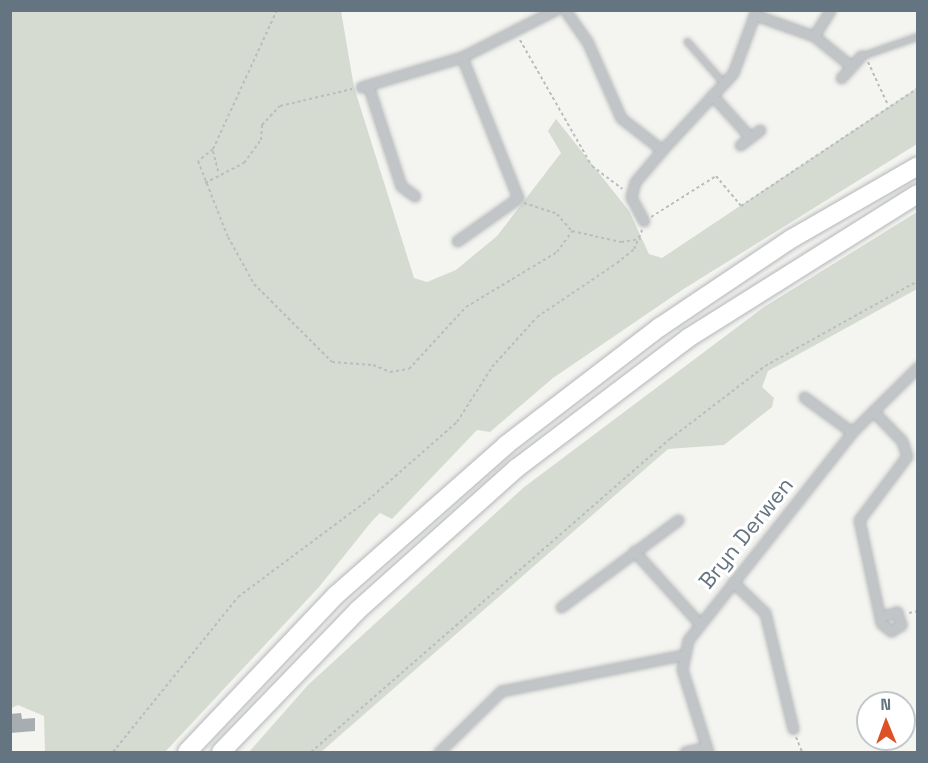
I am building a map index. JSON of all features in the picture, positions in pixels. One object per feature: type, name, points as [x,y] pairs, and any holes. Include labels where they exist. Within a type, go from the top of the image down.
[{"type":"highway","points":[[187,753],[336,596],[506,445],[670,320],[791,239],[918,166]]},
{"type":"highway","points":[[220,753],[358,610],[517,468],[688,338],[918,194]]},
{"type":"street","points":[[416,196],[401,186],[364,86],[462,57],[516,32],[555,10]]},
{"type":"street","points":[[565,10],[587,41],[621,118],[662,150]]},
{"type":"street","points":[[814,36],[830,10]]},
{"type":"street","points":[[644,221],[631,196],[635,183],[723,83],[746,47],[756,13],[814,36],[851,66]]},
{"type":"street","points":[[841,78],[861,56]]},
{"type":"street","points":[[457,241],[518,198],[504,164],[503,148],[462,57]]},
{"type":"street","points":[[712,95],[750,137]]},
{"type":"street","points":[[740,145],[760,130]]},
{"type":"street","name":"Bryn Derwen","points":[[682,656],[699,623],[852,432],[918,368]]},
{"type":"street","points":[[818,404],[824,394]]},
{"type":"street","points":[[804,397],[818,404],[852,432]]},
{"type":"street","points":[[873,411],[902,441],[907,456],[859,519],[882,616]]},
{"type":"street","points":[[561,607],[678,519]]},
{"type":"street","points":[[634,551],[699,623]]},
{"type":"street","points":[[733,582],[763,607],[793,729]]},
{"type":"street","points":[[439,753],[501,691],[682,656],[707,750],[685,753]]},
{"type":"lane","points":[[861,56],[918,36]]},
{"type":"lane","points":[[687,40],[723,83]]},
{"type":"path","points":[[277,10],[213,149],[198,161],[204,183],[254,285],[317,351],[332,362],[373,365],[390,372],[409,369],[466,307],[556,252],[572,231]]},
{"type":"path","points":[[516,32],[592,166],[631,196]]},
{"type":"path","points":[[861,56],[879,77],[888,105]]},
{"type":"path","points":[[204,183],[218,171],[244,163],[261,140],[262,124],[280,106],[364,86]]},
{"type":"path","points":[[113,753],[238,597],[368,500],[457,422],[492,367],[537,317],[617,263],[641,239],[644,221],[716,176],[741,206],[888,105],[918,88]]},
{"type":"path","points":[[213,149],[218,171]]},
{"type":"path","points":[[518,198],[531,208],[556,214],[572,231],[621,242],[641,239]]},
{"type":"path","points":[[311,753],[670,439],[765,366],[918,281]]},
{"type":"path","points":[[793,729],[802,753]]},
{"type":"shaded area","points":[[11,11],[341,11],[354,87],[414,278],[427,282],[456,270],[497,236],[561,153],[548,131],[556,119],[629,211],[649,254],[662,258],[917,88],[917,144],[682,290],[553,378],[490,432],[477,430],[392,519],[380,513],[372,521],[319,587],[165,752],[45,752],[44,716],[18,705],[11,708]]},
{"type":"shaded area","points":[[917,212],[917,289],[768,371],[762,387],[774,398],[772,407],[724,445],[668,449],[321,752],[249,752],[308,685],[523,488],[764,307]]},
{"type":"building","points":[[21,713],[22,719],[35,718],[35,731],[10,733],[10,714]]}]
